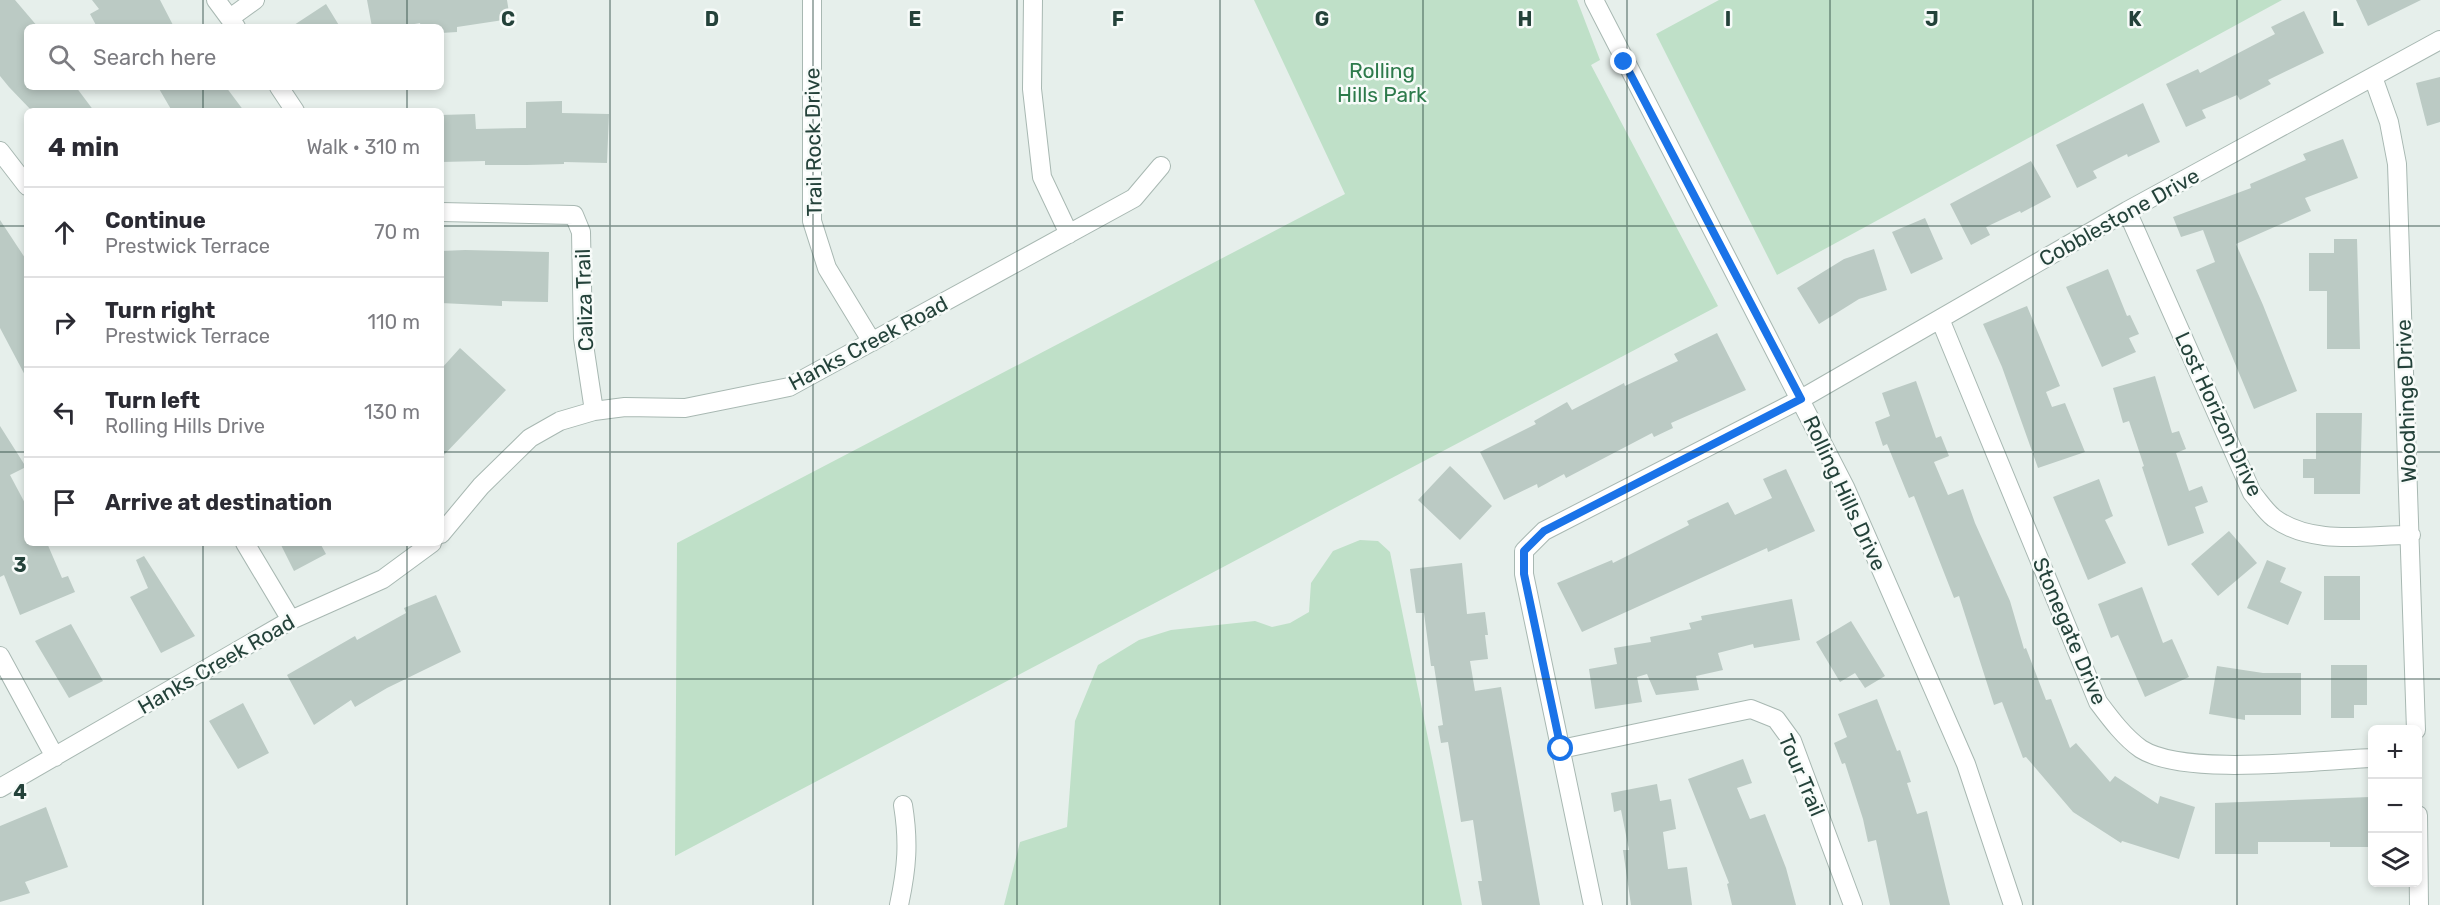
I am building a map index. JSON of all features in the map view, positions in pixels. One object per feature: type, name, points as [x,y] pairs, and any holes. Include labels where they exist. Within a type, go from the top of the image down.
[{"type":"street","points":[[216,0],[233,23],[255,0]]},
{"type":"street","name":"Trail Rock Drive","points":[[812,0],[812,221],[827,268],[872,342]]},
{"type":"street","points":[[1033,0],[1032,89],[1042,177],[1069,234]]},
{"type":"street","name":"Rolling Hills Drive","points":[[1594,0],[1845,487],[1966,764],[2013,905]]},
{"type":"street","name":"Cobblestone Drive","points":[[1561,749],[1524,574],[1524,551],[1544,531],[1801,399],[2127,212],[2440,40]]},
{"type":"street","name":"Woodhinge Drive","points":[[2373,77],[2389,122],[2397,164],[2416,725]]},
{"type":"street","points":[[281,90],[293,108]]},
{"type":"street","points":[[0,151],[24,182]]},
{"type":"street","name":"Hanks Creek Road","points":[[444,530],[481,486],[530,438],[560,422],[594,411],[625,407],[685,408],[789,387],[1134,198],[1161,166]]},
{"type":"street","name":"Caliza Trail","points":[[444,212],[574,215],[581,232],[583,338],[594,411]]},
{"type":"street","name":"Lost Horizon Drive","points":[[2127,212],[2252,493],[2271,516],[2303,533],[2325,536],[2411,535]]},
{"type":"street","name":"Stonegate Drive","points":[[1940,319],[2098,702],[2111,720],[2140,748],[2157,756],[2180,762],[2209,765],[2368,758]]},
{"type":"street","points":[[247,546],[291,620]]},
{"type":"street","name":"Hanks Creek Road","points":[[0,788],[291,620],[383,579],[428,546]]},
{"type":"street","points":[[0,656],[55,757]]},
{"type":"street","name":"Tour Trail","points":[[1561,749],[1751,709],[1776,719],[1792,741],[1853,905]]},
{"type":"street","points":[[1561,749],[1593,905]]},
{"type":"street","points":[[899,905],[908,862],[908,839],[903,805]]},
{"type":"street","points":[[2418,833],[2420,905]]},
{"type":"green space","name":"Rolling Hills Park","points":[[1254,0],[1577,0],[1600,60],[1591,65],[1718,306],[675,856],[677,543],[1345,194]]},
{"type":"green space","points":[[1719,0],[2282,0],[1777,275],[1656,34]]},
{"type":"green space","points":[[1360,540],[1378,541],[1390,552],[1462,905],[1004,905],[1020,842],[1067,827],[1075,721],[1098,665],[1139,640],[1171,630],[1255,621],[1272,627],[1290,623],[1309,612],[1311,583],[1333,551]]},
{"type":"building","points":[[0,0],[15,0],[35,24],[24,24],[24,90],[78,90],[92,108],[29,108],[0,76]]},
{"type":"building","points":[[92,0],[160,0],[172,24],[95,24],[90,14],[99,9]]},
{"type":"building","points":[[367,0],[507,0],[510,19],[457,27],[457,32],[444,33],[444,24],[371,24]]},
{"type":"building","points":[[2356,0],[2421,0],[2368,26]]},
{"type":"building","points":[[326,4],[338,24],[296,24]]},
{"type":"building","points":[[2304,11],[2324,53],[2268,80],[2271,84],[2240,100],[2237,95],[2202,110],[2206,118],[2186,127],[2166,84],[2198,69],[2200,73],[2275,34],[2271,27]]},
{"type":"building","points":[[2440,77],[2440,122],[2427,126],[2416,83]]},
{"type":"building","points":[[160,90],[228,90],[242,108],[170,108]]},
{"type":"building","points":[[562,101],[562,113],[609,114],[607,163],[485,165],[485,161],[444,162],[444,115],[475,114],[476,129],[526,128],[526,102]]},
{"type":"building","points":[[2143,103],[2160,142],[2128,157],[2127,154],[2093,171],[2097,178],[2077,188],[2056,145]]},
{"type":"building","points":[[2343,139],[2358,178],[2305,198],[2311,211],[2236,244],[2297,391],[2254,409],[2196,270],[2215,262],[2203,230],[2181,237],[2173,217],[2251,188],[2250,184],[2306,160],[2303,154]]},
{"type":"building","points":[[2031,161],[2051,197],[2021,213],[2020,211],[1986,227],[1990,235],[1971,245],[1950,204]]},
{"type":"building","points":[[1925,218],[1943,259],[1911,274],[1892,232]]},
{"type":"building","points":[[0,220],[24,256],[24,373],[0,328]]},
{"type":"building","points":[[2334,239],[2357,239],[2360,349],[2327,349],[2327,291],[2309,291],[2309,253],[2334,253]]},
{"type":"building","points":[[1874,249],[1887,290],[1859,299],[1819,324],[1797,288],[1844,259]]},
{"type":"building","points":[[444,251],[549,252],[548,302],[502,301],[502,306],[444,303]]},
{"type":"building","points":[[2108,269],[2127,316],[2130,315],[2139,334],[2129,338],[2136,352],[2102,367],[2066,287]]},
{"type":"building","points":[[2027,306],[2060,386],[2046,392],[2052,407],[2065,403],[2085,452],[2038,468],[2002,367],[1983,324]]},
{"type":"building","points":[[1717,333],[1746,390],[1671,423],[1673,428],[1654,437],[1652,433],[1566,478],[1564,474],[1538,488],[1537,484],[1504,500],[1480,452],[1536,424],[1534,421],[1567,402],[1572,410],[1624,383],[1625,386],[1678,361],[1674,354]]},
{"type":"building","points":[[460,348],[506,390],[444,455],[444,366]]},
{"type":"building","points":[[2155,376],[2172,433],[2179,431],[2186,449],[2176,453],[2189,491],[2202,486],[2208,502],[2195,507],[2204,533],[2168,546],[2129,421],[2123,423],[2113,388]]},
{"type":"building","points":[[1916,381],[1936,438],[1941,436],[1949,456],[1934,462],[1948,495],[1963,489],[1975,523],[2010,601],[2024,649],[2026,648],[2046,700],[2051,699],[2070,748],[2076,743],[2110,782],[2115,776],[2158,804],[2160,796],[2195,807],[2179,859],[2122,841],[2121,843],[2073,812],[2026,757],[2023,758],[2002,702],[1994,705],[1959,596],[1954,598],[1914,496],[1909,498],[1887,444],[1883,446],[1875,422],[1890,416],[1882,393]]},
{"type":"building","points":[[2316,413],[2362,413],[2360,494],[2314,494],[2314,478],[2303,478],[2303,459],[2316,459]]},
{"type":"building","points":[[0,426],[24,464],[24,468],[10,475],[24,501],[24,546],[48,546],[62,578],[68,576],[75,592],[20,615],[4,575],[0,577]]},
{"type":"building","points":[[1450,466],[1492,506],[1460,540],[1418,500]]},
{"type":"building","points":[[1786,469],[1815,531],[1768,552],[1767,548],[1582,632],[1557,583],[1612,560],[1613,563],[1689,525],[1687,521],[1728,502],[1735,515],[1772,498],[1763,479]]},
{"type":"building","points":[[2099,479],[2113,516],[2105,520],[2126,563],[2088,580],[2053,497]]},
{"type":"building","points":[[2229,531],[2257,563],[2218,596],[2191,564]]},
{"type":"building","points":[[282,546],[322,546],[326,554],[294,571]]},
{"type":"building","points":[[144,556],[195,636],[161,653],[130,597],[148,588],[136,560]]},
{"type":"building","points":[[2267,560],[2286,568],[2280,582],[2302,592],[2288,625],[2247,608]]},
{"type":"building","points":[[1462,563],[1467,614],[1485,612],[1488,635],[1485,635],[1488,659],[1470,661],[1475,691],[1501,687],[1540,905],[1482,905],[1478,881],[1482,881],[1473,820],[1461,822],[1448,742],[1441,743],[1438,726],[1443,725],[1434,666],[1431,666],[1424,613],[1416,613],[1410,569]]},
{"type":"building","points":[[2324,576],[2360,576],[2360,620],[2324,620]]},
{"type":"building","points":[[2142,587],[2163,643],[2172,639],[2189,677],[2145,697],[2118,635],[2111,638],[2098,604]]},
{"type":"building","points":[[436,595],[461,652],[387,688],[355,707],[351,700],[314,725],[287,675],[355,636],[357,640],[406,613],[404,608]]},
{"type":"building","points":[[1792,599],[1800,640],[1754,648],[1753,644],[1718,653],[1723,670],[1696,676],[1699,690],[1656,695],[1647,674],[1637,677],[1642,702],[1595,709],[1589,669],[1617,664],[1614,648],[1651,642],[1650,637],[1691,629],[1689,623],[1702,620],[1701,616]]},
{"type":"building","points":[[1851,621],[1885,676],[1865,688],[1855,673],[1840,682],[1816,642]]},
{"type":"building","points":[[71,624],[103,681],[69,698],[35,641]]},
{"type":"building","points":[[2331,665],[2367,665],[2367,705],[2354,705],[2354,718],[2331,718]]},
{"type":"building","points":[[2217,666],[2263,673],[2301,673],[2301,715],[2245,715],[2245,720],[2209,714]]},
{"type":"building","points":[[1877,699],[1897,751],[1900,750],[1911,782],[1907,783],[1917,814],[1927,811],[1950,905],[1890,905],[1876,840],[1868,842],[1845,763],[1842,764],[1834,743],[1847,737],[1838,714]]},
{"type":"building","points":[[243,703],[269,753],[238,769],[209,721]]},
{"type":"building","points":[[1743,759],[1752,783],[1737,788],[1750,819],[1765,814],[1786,868],[1796,905],[1732,905],[1727,884],[1729,883],[1688,779]]},
{"type":"building","points":[[1657,784],[1660,801],[1671,799],[1676,829],[1663,832],[1668,869],[1687,867],[1692,905],[1631,905],[1623,850],[1629,850],[1621,810],[1614,812],[1611,793]]},
{"type":"building","points":[[2368,797],[2368,847],[2330,847],[2330,842],[2258,842],[2258,854],[2215,854],[2215,803]]},
{"type":"building","points":[[46,807],[68,867],[25,882],[30,893],[0,902],[0,826]]},
{"type":"route","points":[[1561,749],[1524,574],[1524,551],[1544,531],[1801,399],[1624,62]]}]
